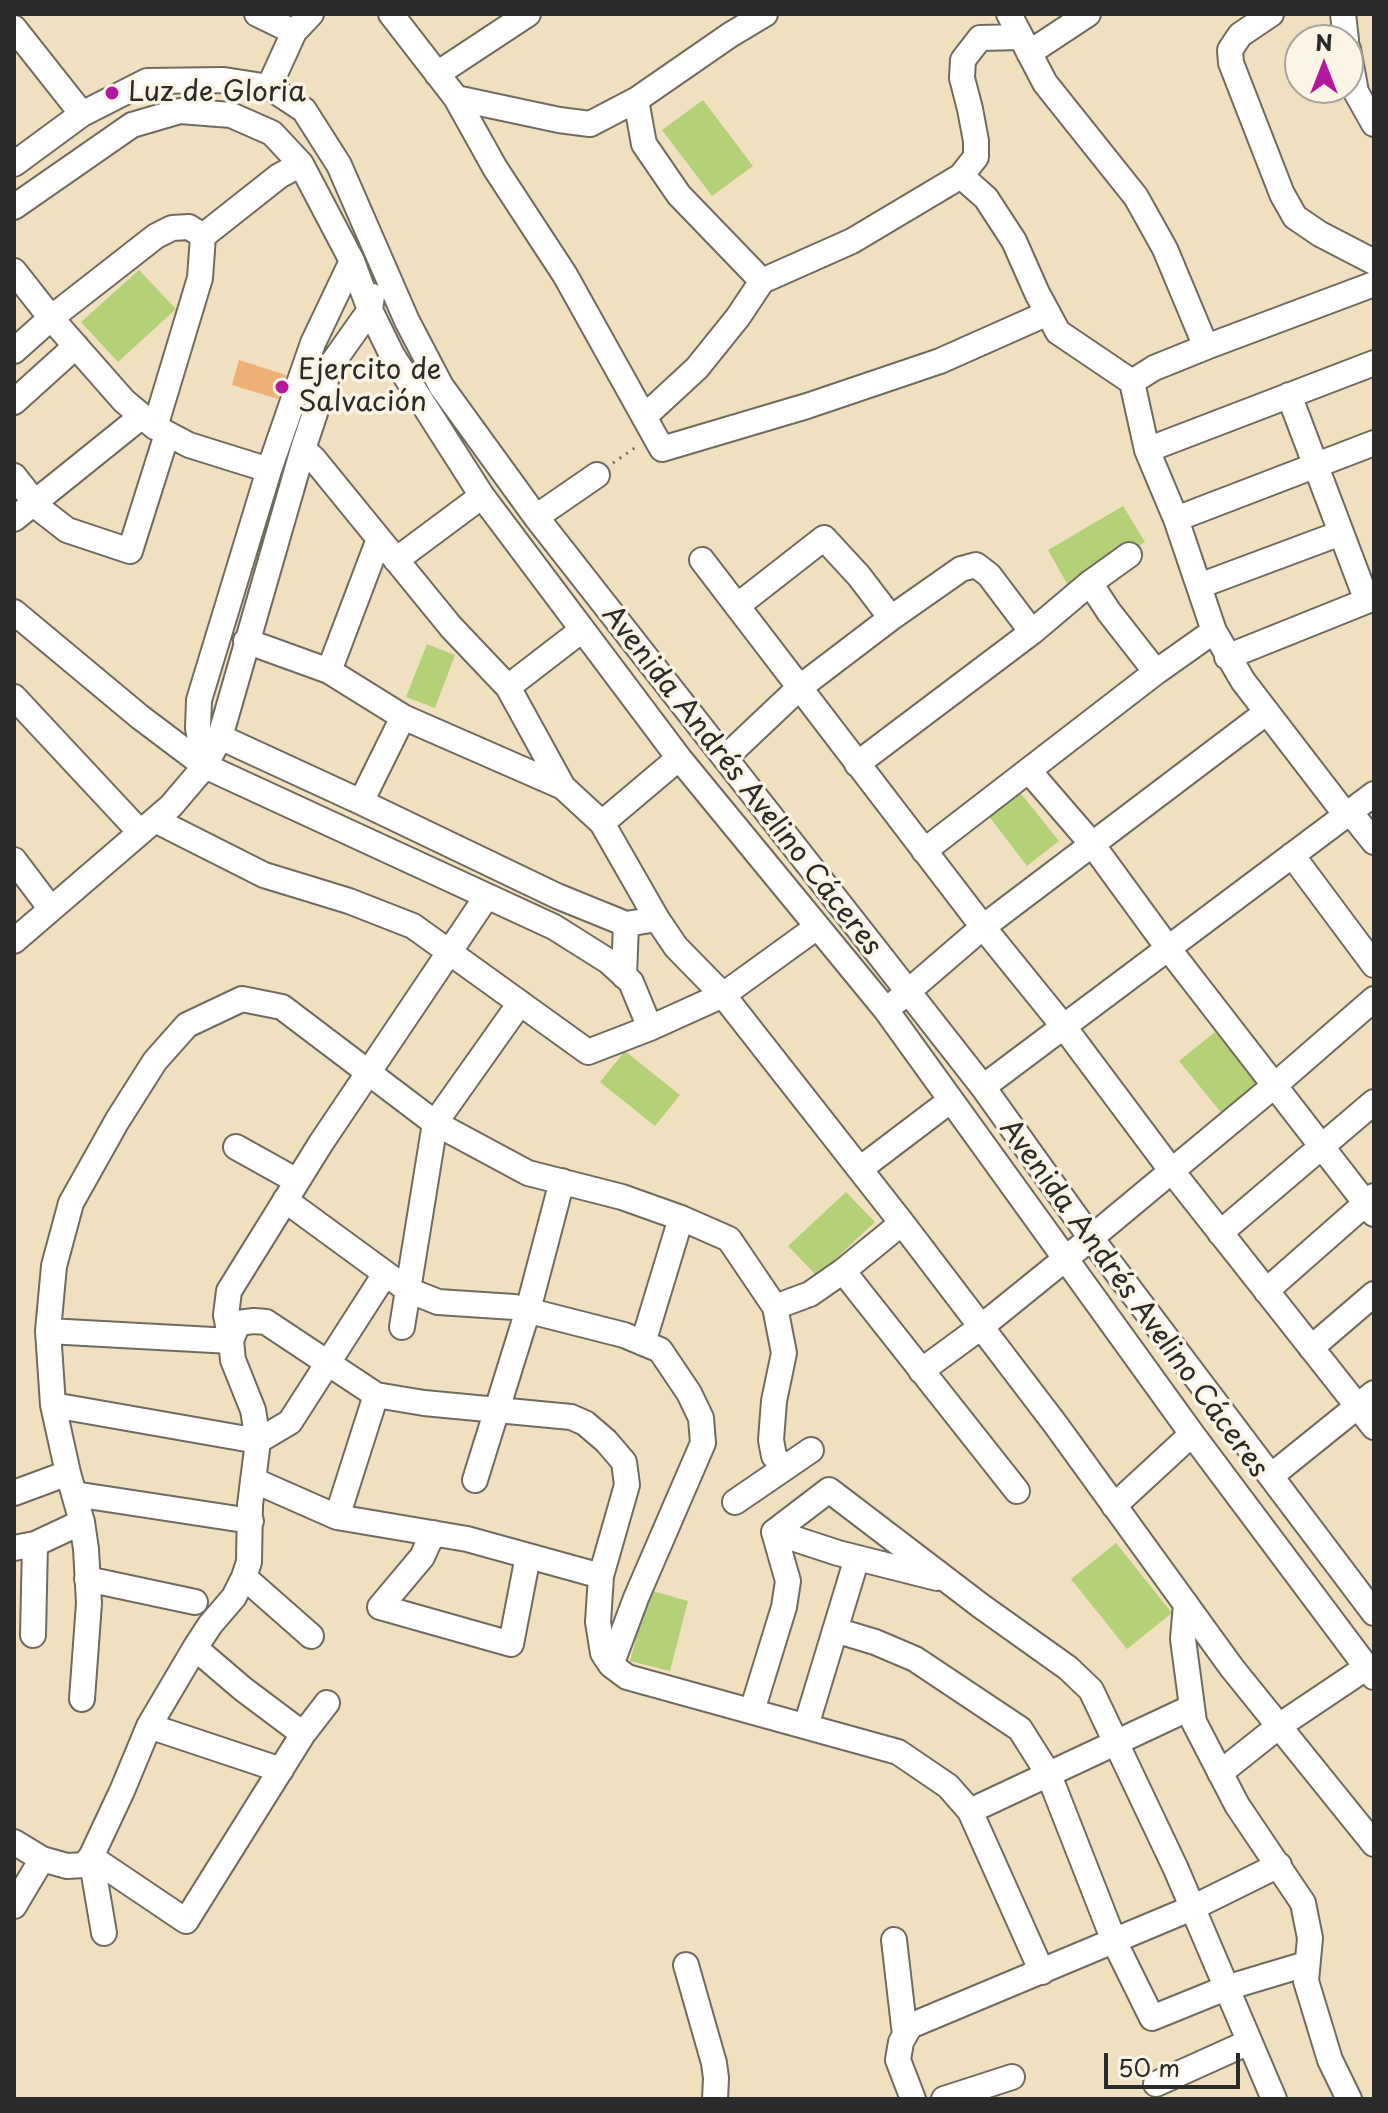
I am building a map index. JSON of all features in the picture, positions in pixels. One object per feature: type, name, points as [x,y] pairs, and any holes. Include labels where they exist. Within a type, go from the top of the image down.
[{"type":"street","points":[[257,14],[294,32]]},
{"type":"street","points":[[269,87],[294,32],[311,14]]},
{"type":"street","points":[[391,14],[456,98],[495,168],[565,275],[662,449],[807,406],[940,361],[1048,313]]},
{"type":"street","points":[[437,74],[528,14]]},
{"type":"street","points":[[719,14],[738,30]]},
{"type":"street","points":[[456,98],[590,124],[636,100],[765,14]]},
{"type":"street","points":[[1009,14],[1045,83],[1136,197],[1165,249],[1206,347]]},
{"type":"street","points":[[649,426],[738,317],[762,281],[852,241],[961,176],[976,157],[976,141],[962,78],[963,60],[980,38],[1025,45],[1088,14]]},
{"type":"street","points":[[1271,14],[1240,35],[1230,50],[1231,63],[1282,194],[1295,217],[1374,262]]},
{"type":"street","points":[[14,28],[82,114]]},
{"type":"street","name":"Avenida Andrés Avelino Cáceres","points":[[14,164],[82,114],[147,81],[224,80],[269,87],[304,110],[339,165],[407,321],[441,386],[536,517],[983,1087],[1091,1238],[1374,1613]]},
{"type":"street","points":[[636,100],[644,144],[679,195],[762,281]]},
{"type":"street","points":[[1363,104],[1374,124]]},
{"type":"street","name":"Avenida Andrés Avelino Cáceres","points":[[14,207],[132,125],[180,111],[231,115],[272,133],[301,164],[352,261],[370,310],[392,355],[482,496],[679,758],[886,1010],[1192,1434],[1370,1672]]},
{"type":"street","points":[[14,476],[40,509],[67,530],[130,551],[155,426],[200,278],[203,236],[279,176],[301,164]]},
{"type":"street","points":[[961,176],[986,198],[1014,241],[1058,332],[1132,382],[1147,450],[1176,519],[1214,631],[1227,657],[1348,814],[1374,842]]},
{"type":"street","points":[[14,351],[156,236],[172,228],[189,227],[203,236]]},
{"type":"street","points":[[14,941],[171,806],[205,766],[220,737],[303,449],[331,365],[370,310],[380,258]]},
{"type":"street","points":[[205,766],[198,728],[199,700],[269,470],[313,343],[352,261]]},
{"type":"street","points":[[14,271],[124,401],[155,426],[189,445],[269,470]]},
{"type":"street","points":[[1132,382],[1154,368],[1374,284]]},
{"type":"street","points":[[14,402],[76,346]]},
{"type":"street","points":[[1147,450],[1374,363]]},
{"type":"street","points":[[1227,657],[1370,599],[1341,533],[1289,395]]},
{"type":"street","points":[[14,519],[35,502],[155,426]]},
{"type":"street","points":[[1176,519],[1374,443]]},
{"type":"street","points":[[303,449],[451,627],[508,687],[563,787],[602,823],[676,947],[723,995],[860,1169],[981,1327],[1232,1668],[1374,1844]]},
{"type":"street","points":[[536,517],[597,475]]},
{"type":"street","points":[[396,560],[482,496]]},
{"type":"street","points":[[1199,586],[1341,533]]},
{"type":"street","points":[[737,606],[824,538],[859,576],[891,618]]},
{"type":"street","points":[[329,671],[379,539]]},
{"type":"street","points":[[857,764],[1129,555]]},
{"type":"street","points":[[702,560],[1220,1233],[1311,1348],[1366,1400],[1374,1427]]},
{"type":"street","points":[[725,758],[799,688],[961,569],[976,565],[989,575],[1032,632]]},
{"type":"street","points":[[1090,583],[1156,672]]},
{"type":"street","points":[[19,625],[205,766],[554,927],[608,961],[631,982],[650,1028]]},
{"type":"street","points":[[508,687],[582,630]]},
{"type":"street","points":[[924,851],[1214,631]]},
{"type":"street","points":[[246,641],[329,671],[403,717],[563,787]]},
{"type":"street","points":[[14,697],[147,826],[264,875],[349,901],[413,926],[588,1052],[723,995],[817,927]]},
{"type":"street","points":[[886,1010],[983,927],[1267,712]]},
{"type":"street","points":[[361,802],[403,717]]},
{"type":"street","points":[[220,737],[557,896],[626,924],[657,919]]},
{"type":"street","points":[[602,823],[679,758]]},
{"type":"street","points":[[1029,771],[1092,844],[1168,948],[1371,1205],[1266,1291]]},
{"type":"street","points":[[983,1087],[1374,794]]},
{"type":"street","points":[[1292,855],[1374,965]]},
{"type":"street","points":[[14,860],[51,909]]},
{"type":"street","points":[[14,1842],[42,1859],[67,1866],[84,1865],[91,1857],[149,1726],[195,1648],[234,1597],[244,1577],[249,1562],[250,1505],[258,1441],[253,1410],[233,1360],[226,1315],[229,1291],[368,1073],[487,896]]},
{"type":"street","points":[[624,976],[626,924]]},
{"type":"street","points":[[82,1699],[89,1603],[86,1549],[53,1405],[48,1331],[54,1266],[71,1203],[155,1061],[187,1025],[242,999],[282,1007],[435,1123],[528,1173],[622,1197],[729,1239],[775,1307],[784,1353],[774,1401],[771,1440],[774,1456],[783,1467]]},
{"type":"street","points":[[921,1371],[1091,1238],[1374,999]]},
{"type":"street","points":[[402,1327],[435,1123],[520,1003]]},
{"type":"street","points":[[860,1169],[951,1100]]},
{"type":"street","points":[[1220,1233],[1374,1102]]},
{"type":"street","points":[[236,1147],[385,1274],[408,1290],[438,1302],[528,1310],[624,1335],[660,1350],[689,1393],[701,1418],[703,1443],[636,1598],[611,1665]]},
{"type":"street","points":[[475,1480],[528,1310],[562,1181]]},
{"type":"street","points":[[643,1343],[681,1218]]},
{"type":"street","points":[[775,1307],[810,1294],[902,1223]]},
{"type":"street","points":[[843,1271],[1017,1491]]},
{"type":"street","points":[[53,1405],[258,1441],[290,1422],[385,1274]]},
{"type":"street","points":[[1311,1348],[1374,1294]]},
{"type":"street","points":[[231,1341],[238,1323],[266,1322],[376,1395],[413,1402],[571,1417],[585,1423],[624,1462],[627,1485],[601,1576],[598,1622],[603,1653],[611,1665],[627,1677],[898,1752],[948,1786],[970,1811],[1042,1972]]},
{"type":"street","points":[[48,1331],[231,1341]]},
{"type":"street","points":[[337,1517],[376,1395]]},
{"type":"street","points":[[1271,1476],[1366,1400]]},
{"type":"street","points":[[1114,1506],[1192,1434]]},
{"type":"street","points":[[735,1502],[811,1450]]},
{"type":"street","points":[[253,1480],[337,1517],[467,1539],[601,1576]]},
{"type":"street","points":[[14,1493],[71,1483],[251,1521]]},
{"type":"street","points":[[774,1532],[829,1490],[1068,1668],[1091,1690],[1192,1908],[1273,2099]]},
{"type":"street","points":[[33,1635],[24,1546],[82,1522]]},
{"type":"street","points":[[752,1711],[784,1607],[788,1581],[774,1532]]},
{"type":"street","points":[[774,1532],[857,1558],[951,1581]]},
{"type":"street","points":[[433,1533],[422,1557],[380,1607],[511,1644],[528,1556]]},
{"type":"street","points":[[806,1726],[857,1558]]},
{"type":"street","points":[[244,1577],[311,1636]]},
{"type":"street","points":[[87,1579],[195,1602]]},
{"type":"street","points":[[1186,1604],[1183,1639],[1194,1722],[1237,1805],[1303,1903],[1310,1938],[1306,1981],[1330,2060],[1349,2099]]},
{"type":"street","points":[[835,1630],[915,1659],[1020,1729],[1049,1775],[1114,1941],[1152,2018],[1226,1988],[1306,1964]]},
{"type":"street","points":[[195,1648],[303,1734]]},
{"type":"street","points":[[1220,1773],[1279,1726],[1370,1672]]},
{"type":"street","points":[[91,1857],[186,1921],[303,1734],[327,1703]]},
{"type":"street","points":[[970,1811],[1192,1707]]},
{"type":"street","points":[[149,1726],[281,1770]]},
{"type":"street","points":[[91,1857],[104,1933]]},
{"type":"street","points":[[14,1906],[42,1859]]},
{"type":"street","points":[[913,2099],[898,2060],[901,2042],[910,2026],[1192,1908],[1279,1865]]},
{"type":"street","points":[[894,1940],[905,2035]]},
{"type":"street","points":[[686,1965],[714,2063],[715,2099]]},
{"type":"street","points":[[1156,2084],[1249,2042]]},
{"type":"street","points":[[944,2099],[1012,2077]]},
{"type":"path","points":[[597,475],[649,426]]},
{"type":"green space","points":[[703,100],[753,166],[712,196],[662,130]]},
{"type":"green space","points":[[139,270],[176,309],[118,362],[81,322]]},
{"type":"green space","points":[[1123,506],[1145,542],[1069,587],[1048,550]]},
{"type":"green space","points":[[427,644],[455,655],[435,708],[406,697]]},
{"type":"green space","points":[[1019,791],[1059,841],[1027,866],[988,815]]},
{"type":"green space","points":[[1215,1032],[1260,1087],[1224,1116],[1179,1061]]},
{"type":"green space","points":[[625,1051],[680,1095],[655,1126],[600,1082]]},
{"type":"green space","points":[[846,1192],[875,1222],[817,1276],[788,1246]]},
{"type":"green space","points":[[1116,1543],[1172,1613],[1127,1649],[1071,1579]]},
{"type":"green space","points":[[649,1590],[688,1601],[670,1671],[630,1661]]},
{"type":"building","points":[[239,360],[286,375],[278,399],[232,385]]},
{"type":"place","name":"Luz de Gloria","points":[[112,93]]},
{"type":"place","name":"Ejercito de Salvación","points":[[282,387]]}]
